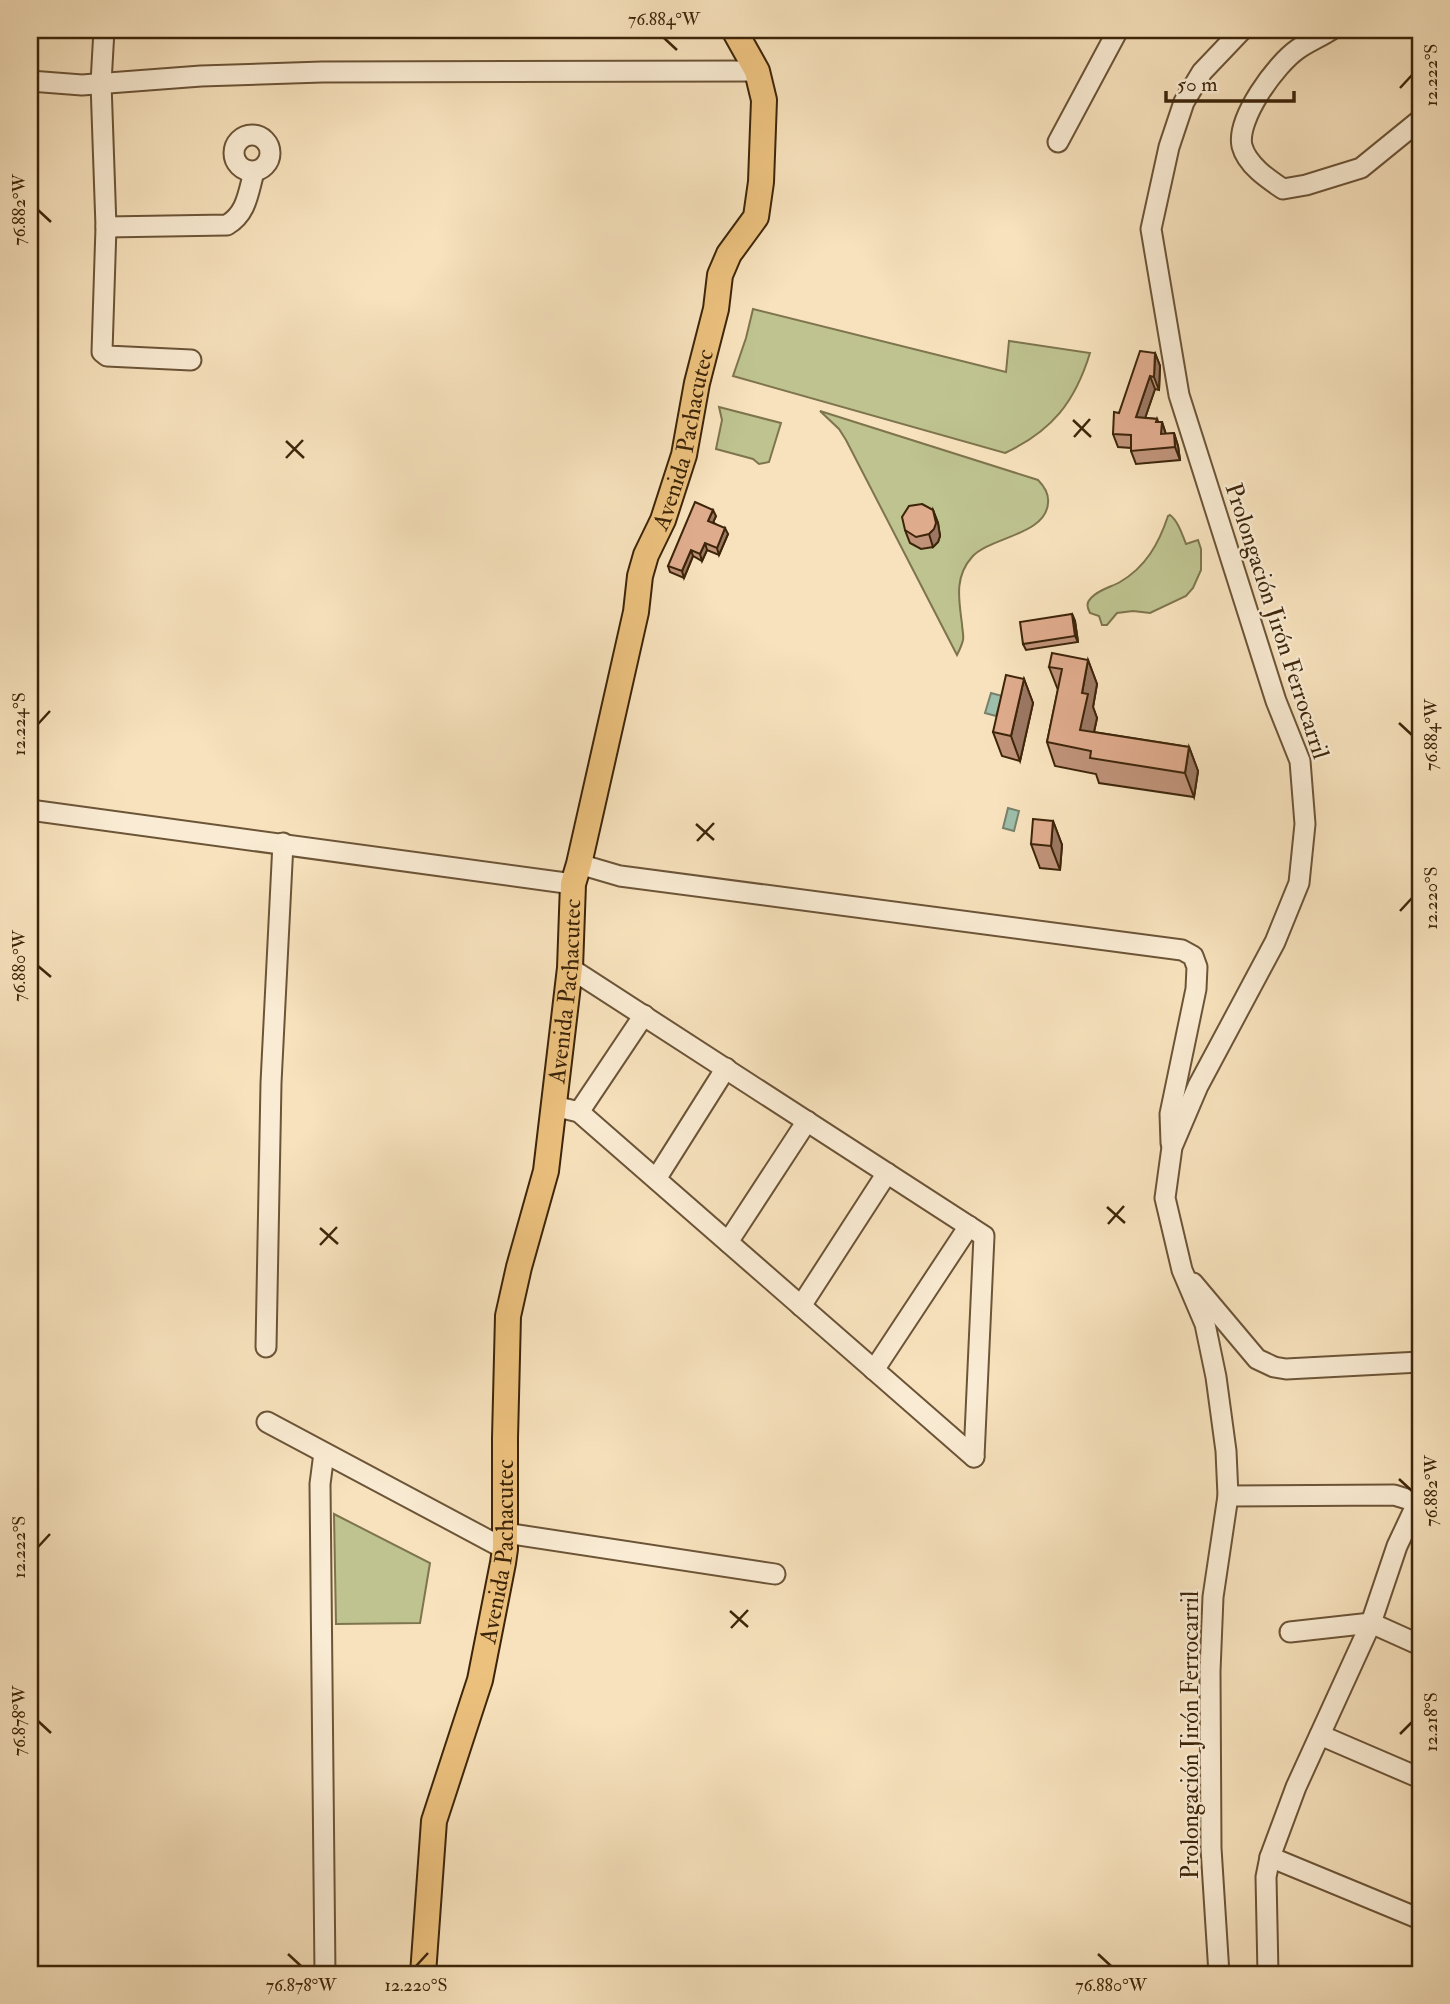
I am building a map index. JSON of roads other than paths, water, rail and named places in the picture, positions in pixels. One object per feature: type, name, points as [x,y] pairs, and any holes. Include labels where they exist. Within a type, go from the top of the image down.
[{"type":"main road","name":"Avenida Pachacutec","points":[[423,1974],[433,1821],[480,1680],[505,1541],[508,1316],[546,1171],[570,968],[576,874],[636,612],[640,576],[646,555],[663,520],[684,455],[697,383],[716,309],[720,275],[729,254],[756,217],[761,182],[764,100],[757,71],[734,30]]},
{"type":"street","points":[[104,30],[101,83],[106,227],[103,352],[107,355],[191,360]]},
{"type":"street","points":[[1058,142],[1118,30]]},
{"type":"street","name":"Prolongación Jirón Ferrocarril","points":[[1219,1974],[1211,1848],[1210,1671],[1213,1597],[1228,1496],[1226,1451],[1216,1377],[1205,1324],[1182,1270],[1165,1198],[1172,1147],[1198,1086],[1275,942],[1299,883],[1305,824],[1300,761],[1276,701],[1179,395],[1151,229],[1169,147],[1184,102],[1202,72],[1242,30]]},
{"type":"street","points":[[1331,30],[1297,49],[1276,69],[1255,102],[1243,127],[1242,146],[1254,167],[1283,189],[1306,186],[1361,168],[1420,120]]},
{"type":"street","points":[[30,81],[82,85],[201,76],[321,72],[757,71]]},
{"type":"street","points":[[106,227],[227,225],[243,212],[254,172]]},
{"type":"street","points":[[30,810],[283,843],[576,874],[620,876],[1182,950],[1193,956],[1197,967],[1196,989],[1170,1114],[1172,1147]]},
{"type":"street","points":[[266,1347],[271,1083],[283,843]]},
{"type":"street","points":[[554,1106],[579,1112],[974,1457],[984,1236],[570,968]]},
{"type":"street","points":[[579,1112],[644,1015]]},
{"type":"street","points":[[656,1179],[726,1068]]},
{"type":"street","points":[[728,1242],[807,1121]]},
{"type":"street","points":[[801,1306],[887,1172]]},
{"type":"street","points":[[874,1370],[970,1226]]},
{"type":"street","points":[[1182,1270],[1257,1359],[1274,1367],[1286,1369],[1420,1362]]},
{"type":"street","points":[[267,1422],[324,1453],[505,1541],[775,1574]]},
{"type":"street","points":[[324,1453],[320,1484],[325,1974]]},
{"type":"street","points":[[1228,1496],[1394,1495],[1420,1501],[1397,1546],[1371,1623],[1296,1787],[1270,1857],[1266,1877],[1268,1974]]},
{"type":"street","points":[[1290,1632],[1371,1623],[1420,1645]]},
{"type":"street","points":[[1320,1735],[1420,1778]]},
{"type":"street","points":[[1270,1857],[1420,1919]]}]
